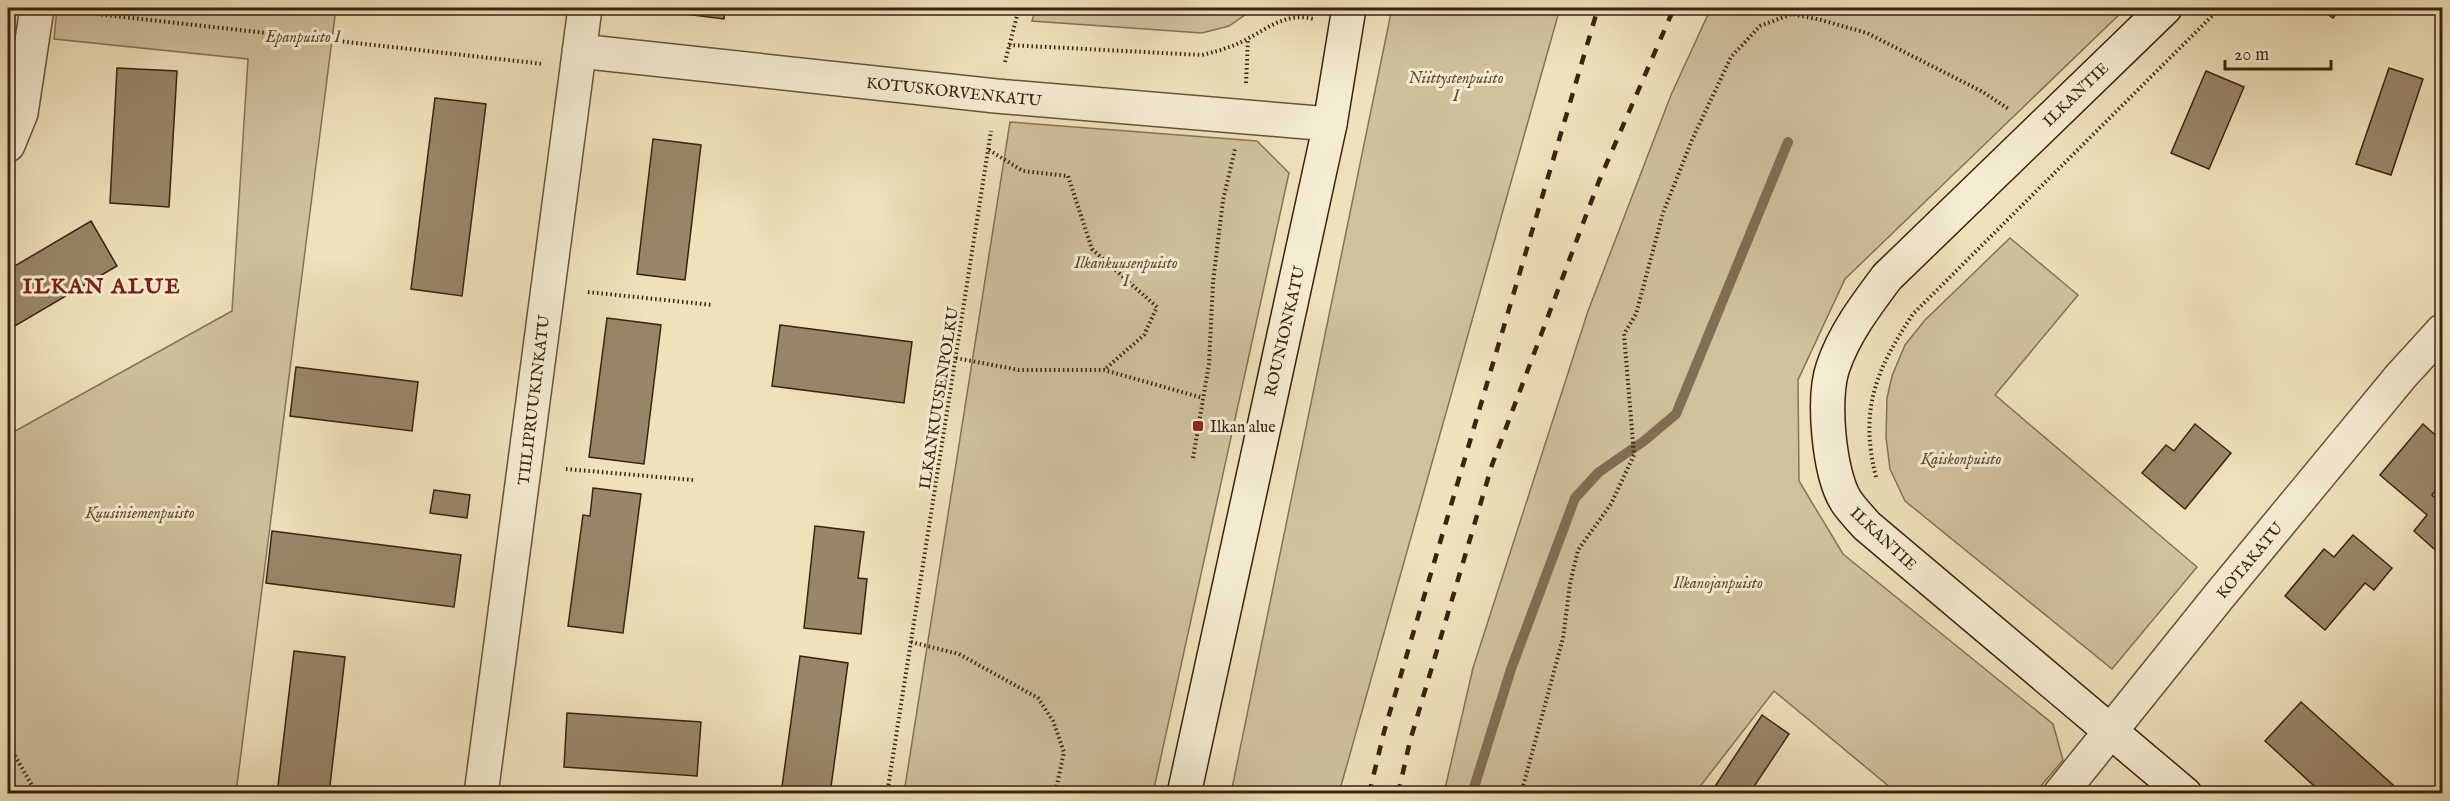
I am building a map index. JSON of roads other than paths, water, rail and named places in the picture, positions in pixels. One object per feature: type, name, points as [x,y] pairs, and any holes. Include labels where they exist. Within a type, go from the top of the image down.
[{"type":"street","name":"TIILIPRUUKINKATU","points":[[481,794],[585,8]]},
{"type":"street","name":"ILKANTIE","points":[[2165,8],[1887,277],[1860,313],[1832,368],[1827,406],[1829,439],[1835,470],[1846,501],[1867,526],[2185,794]]},
{"type":"street","points":[[8,145],[21,113],[50,9]]},
{"type":"street","name":"ROUNIONKATU","points":[[1184,794],[1330,124],[1348,17]]},
{"type":"street","name":"KOTUSKORVENKATU","points":[[578,60],[1330,124]]},
{"type":"street","name":"KOTAKATU","points":[[2060,794],[2109,730],[2401,376],[2442,331]]},
{"type":"waterway","points":[[1472,794],[1511,669],[1575,498],[1599,472],[1644,441],[1676,414],[1788,142]]},
{"type":"railway","points":[[1369,794],[1384,732],[1598,8]]},
{"type":"railway","points":[[1398,794],[1410,741],[1492,465],[1599,181],[1674,8]]},
{"type":"place","name":"Ilkan alue","points":[[1198,426]]},
{"type":"district","name":"ILKAN ALUE","points":[[102,285]]},
{"type":"park label","name":"Epanpuisto I","points":[[303,36]]},
{"type":"park label","name":"Niittystenpuisto I","points":[[1456,86]]},
{"type":"park label","name":"Ilkankuusenpuisto I","points":[[1126,271]]},
{"type":"park label","name":"Kaiskonpuisto","points":[[1961,458]]},
{"type":"park label","name":"Kuusiniemenpuisto","points":[[140,512]]},
{"type":"park label","name":"Ilkanojanpuisto","points":[[1718,582]]}]
